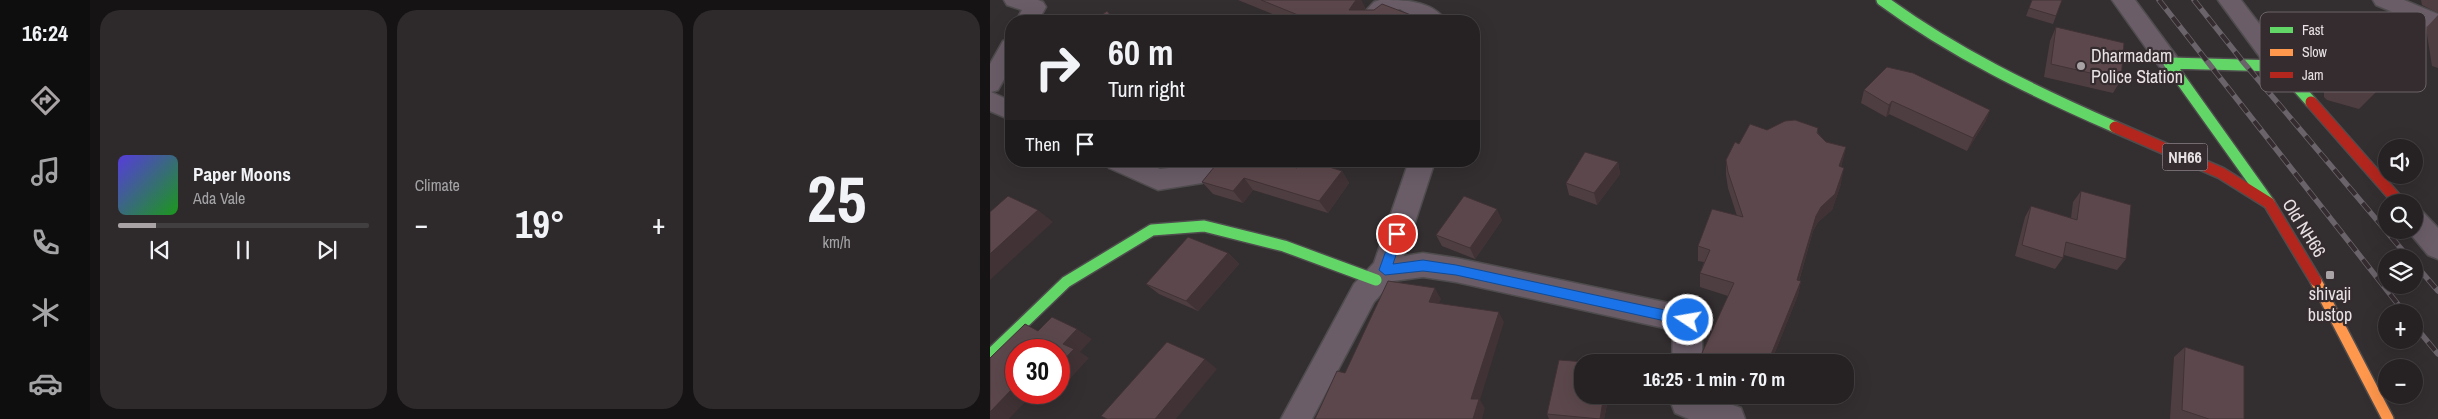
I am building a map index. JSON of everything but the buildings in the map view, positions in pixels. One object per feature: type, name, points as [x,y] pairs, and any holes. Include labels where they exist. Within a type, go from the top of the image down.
[{"type":"street","points":[[1015,0],[1035,7],[1030,15]]},
{"type":"street","points":[[1373,15],[1382,7],[1402,0],[1426,15]]},
{"type":"street","name":"Old NH66","points":[[1882,0],[1913,24],[2034,92],[2221,173],[2269,203],[2301,253],[2388,419]]},
{"type":"street","points":[[2124,0],[2269,203]]},
{"type":"street","points":[[2229,0],[2260,40]]},
{"type":"street","points":[[2384,0],[2412,12]]},
{"type":"street","points":[[2426,18],[2438,23]]},
{"type":"street","points":[[990,84],[1005,58]]},
{"type":"street","points":[[2169,63],[2260,65]]},
{"type":"street","points":[[2303,92],[2392,194]]},
{"type":"street","points":[[990,101],[1005,108]]},
{"type":"street","points":[[1131,167],[1158,180],[1193,176],[1204,167]]},
{"type":"street","points":[[1296,419],[1364,293],[1381,275],[1420,167]]},
{"type":"street","points":[[990,355],[1066,282],[1152,230],[1204,226],[1284,246],[1381,275],[1423,266],[1456,270],[1688,320],[1687,354]]},
{"type":"street","points":[[2423,230],[2438,247]]},
{"type":"street","points":[[1689,404],[1730,419]]},
{"type":"railway","points":[[2159,0],[2398,304]]},
{"type":"railway","points":[[2194,0],[2260,82]]},
{"type":"railway","points":[[2269,92],[2401,249]]},
{"type":"railway","points":[[2423,274],[2438,291]]},
{"type":"railway","points":[[2423,336],[2438,354]]},
{"type":"traffic: fast","points":[[1882,0],[1937,38],[1994,71],[2115,127]]},
{"type":"traffic: fast","points":[[2260,65],[2169,63],[2269,203]]},
{"type":"traffic: fast","points":[[2302,92],[2311,102]]},
{"type":"traffic: fast","points":[[990,355],[1066,282],[1152,230],[1204,226],[1284,246],[1376,280]]},
{"type":"traffic: slow","points":[[2316,281],[2388,419]]},
{"type":"traffic: jam","points":[[2311,102],[2392,194]]},
{"type":"traffic: jam","points":[[2115,127],[2221,173],[2269,203],[2301,253],[2316,281]]},
{"type":"place","name":"Dharmadam Police Station","points":[[2081,66]]},
{"type":"place","name":"shivaji bustop","points":[[2330,275]]},
{"type":"route","points":[[1397,234],[1385,270],[1423,266],[1456,270],[1688,320]]}]
